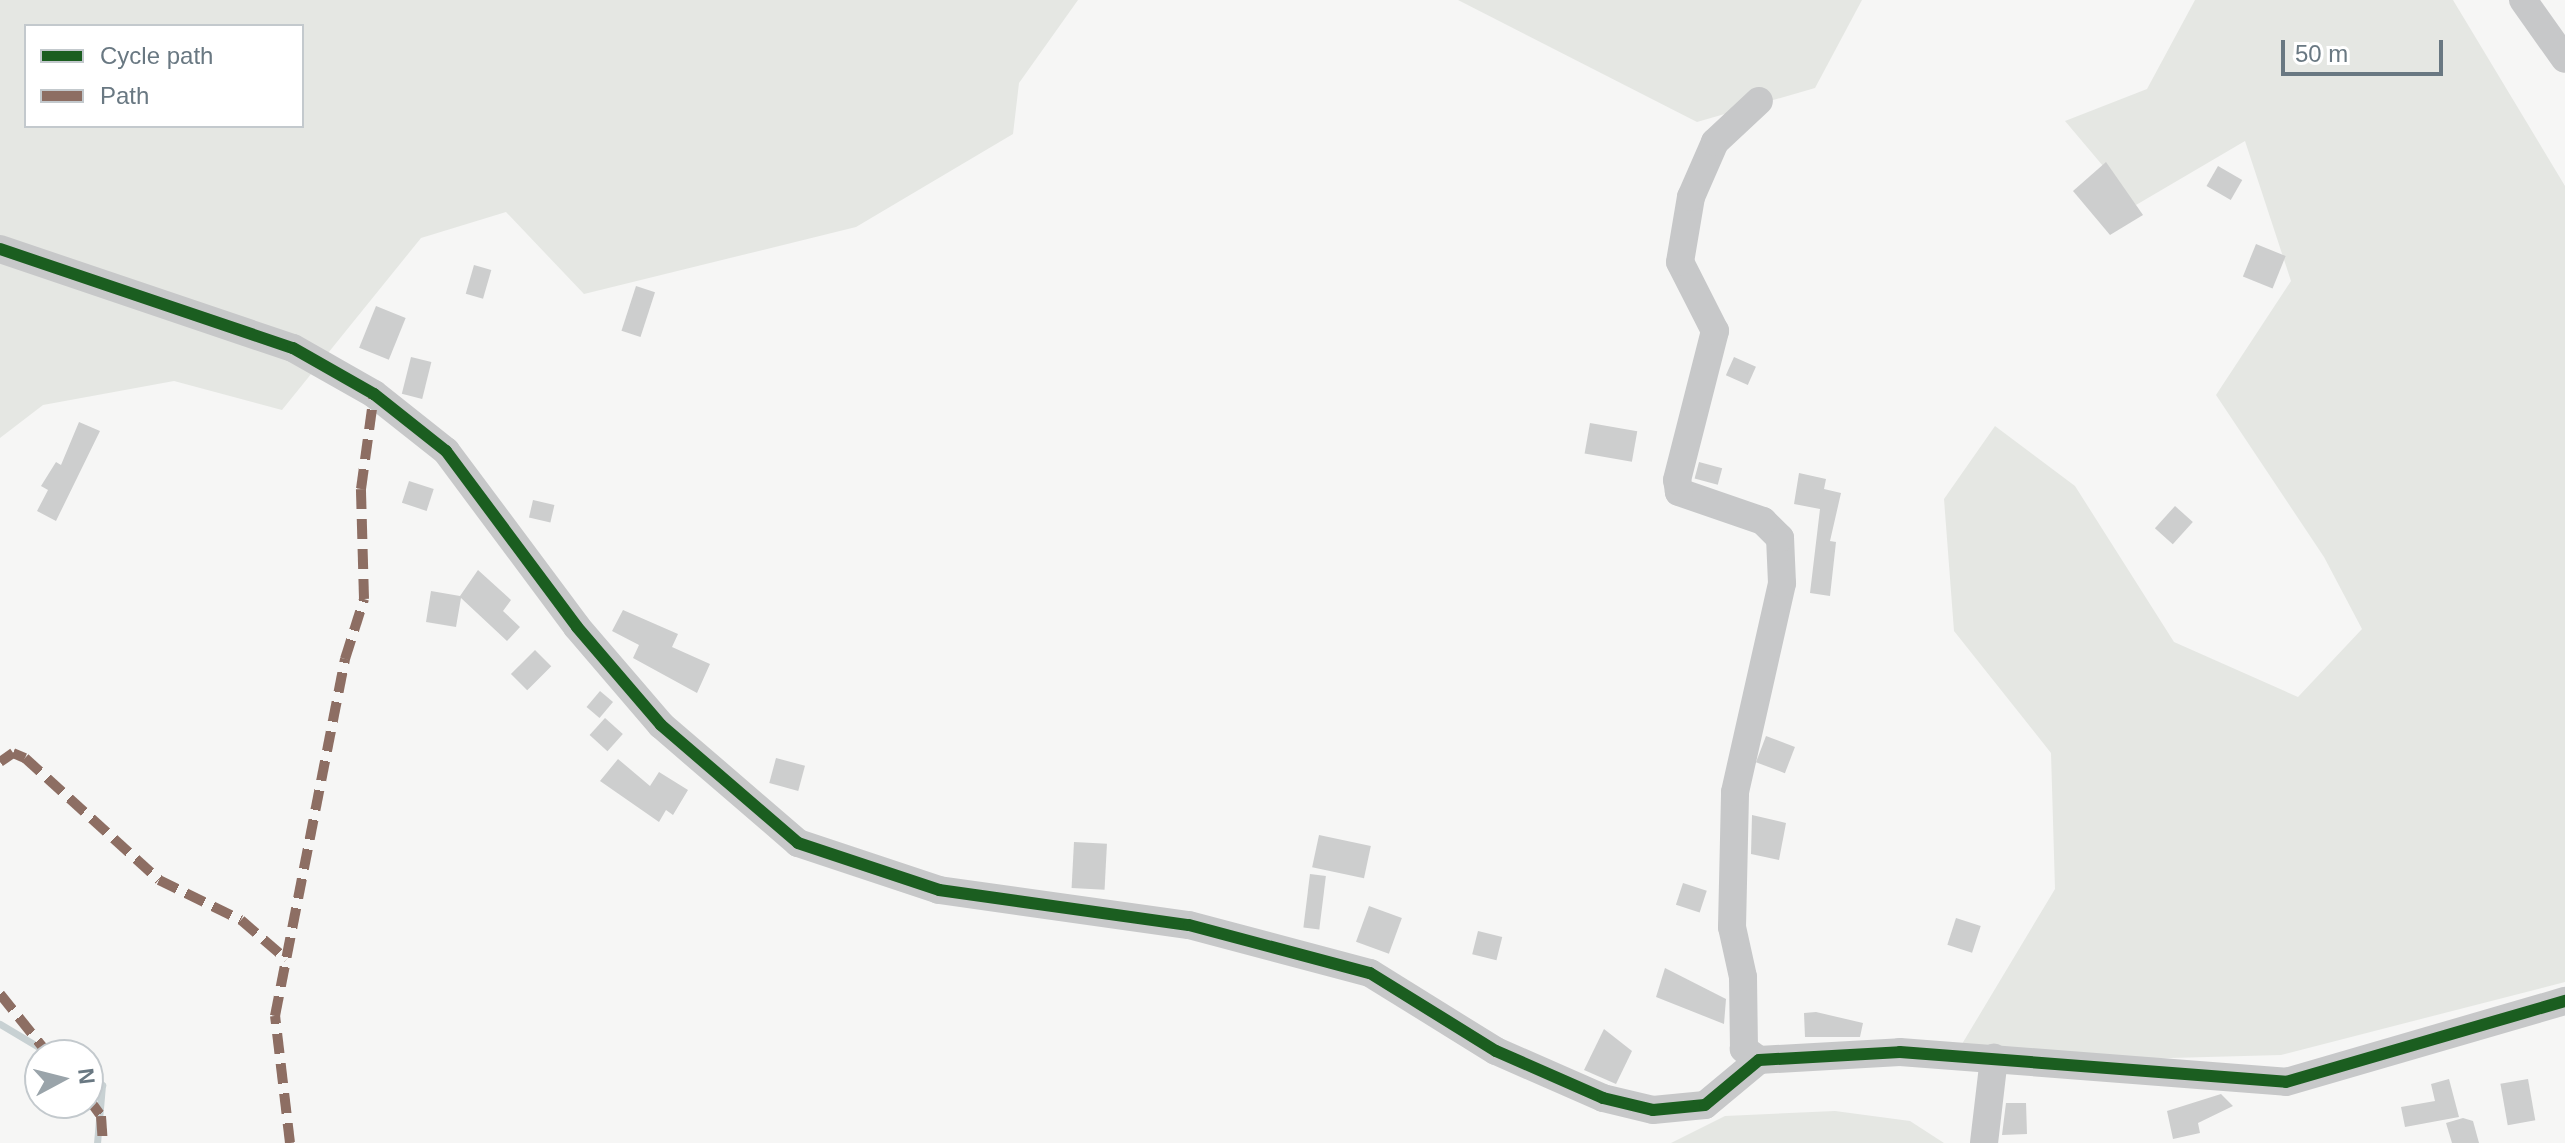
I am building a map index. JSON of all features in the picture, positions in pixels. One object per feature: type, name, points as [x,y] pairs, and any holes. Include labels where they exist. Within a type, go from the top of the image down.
[{"type":"street","points":[[2523,0],[2565,59]]},
{"type":"street","points":[[1759,101],[1715,142],[1691,197],[1680,262],[1715,331],[1677,470],[1679,492],[1763,521],[1782,549],[1771,645],[1735,792],[1732,927],[1743,977],[1744,1049],[1759,1060]]},
{"type":"street","points":[[0,249],[293,348],[374,394],[446,451],[577,627],[661,725],[798,843],[939,890],[1189,925],[1370,973],[1496,1051],[1603,1098],[1653,1110],[1705,1105],[1759,1060],[1900,1052],[2286,1082],[2565,1001]]},
{"type":"street","points":[[1984,1143],[1994,1058]]},
{"type":"shaded area","points":[[0,0],[1078,0],[1019,83],[1013,134],[856,227],[584,294],[506,212],[421,238],[282,410],[174,381],[43,405],[0,438]]},
{"type":"shaded area","points":[[1458,0],[1862,0],[1815,88],[1697,122]]},
{"type":"shaded area","points":[[2195,0],[2453,0],[2565,186],[2565,982],[2281,1055],[1950,1064],[2055,889],[2051,753],[1954,631],[1944,499],[1995,426],[2075,486],[2174,642],[2298,697],[2362,629],[2324,557],[2216,395],[2291,281],[2245,141],[2136,205],[2065,121],[2147,89]]},
{"type":"shaded area","points":[[1835,1111],[1910,1121],[1944,1143],[1671,1143],[1725,1116]]},
{"type":"building","points":[[2106,162],[2143,215],[2110,235],[2073,191]]},
{"type":"building","points":[[2218,166],[2242,180],[2231,200],[2206,186]]},
{"type":"building","points":[[2256,244],[2286,256],[2273,288],[2243,276]]},
{"type":"building","points":[[474,265],[491,270],[483,299],[466,294]]},
{"type":"building","points":[[636,286],[655,292],[640,337],[621,331]]},
{"type":"building","points":[[376,306],[406,318],[389,360],[359,348]]},
{"type":"building","points":[[411,357],[431,362],[422,399],[402,394]]},
{"type":"building","points":[[1734,357],[1756,367],[1748,385],[1726,375]]},
{"type":"building","points":[[79,422],[100,431],[56,521],[37,511],[48,490],[41,486],[56,462],[61,465]]},
{"type":"building","points":[[1590,423],[1637,431],[1632,462],[1585,454]]},
{"type":"building","points":[[1699,462],[1722,468],[1718,485],[1695,478]]},
{"type":"building","points":[[1799,473],[1826,479],[1824,489],[1841,493],[1830,541],[1836,542],[1830,596],[1810,593],[1820,509],[1794,504]]},
{"type":"building","points":[[409,481],[434,489],[427,511],[402,503]]},
{"type":"building","points":[[533,500],[554,505],[550,522],[529,518]]},
{"type":"building","points":[[2175,506],[2193,522],[2173,544],[2155,528]]},
{"type":"building","points":[[478,570],[511,600],[503,611],[520,627],[507,641],[461,598],[456,627],[426,622],[431,591],[460,596]]},
{"type":"building","points":[[623,610],[678,634],[672,647],[710,664],[697,693],[633,658],[639,645],[612,631]]},
{"type":"building","points":[[535,650],[551,666],[527,690],[511,674]]},
{"type":"building","points":[[600,691],[613,702],[600,718],[587,707]]},
{"type":"building","points":[[605,718],[623,734],[607,751],[590,735]]},
{"type":"building","points":[[1766,736],[1795,747],[1785,773],[1756,762]]},
{"type":"building","points":[[776,758],[805,766],[798,791],[769,783]]},
{"type":"building","points":[[618,759],[650,786],[659,772],[688,790],[673,815],[666,810],[659,822],[600,781]]},
{"type":"building","points":[[1752,815],[1786,823],[1779,860],[1751,854]]},
{"type":"building","points":[[1319,835],[1371,846],[1364,878],[1312,867]]},
{"type":"building","points":[[1074,842],[1107,844],[1105,890],[1072,888]]},
{"type":"building","points":[[1310,874],[1326,876],[1319,930],[1303,928]]},
{"type":"building","points":[[1683,883],[1707,891],[1700,913],[1676,905]]},
{"type":"building","points":[[1369,906],[1402,918],[1389,954],[1356,942]]},
{"type":"building","points":[[1956,918],[1981,926],[1972,953],[1947,945]]},
{"type":"building","points":[[1478,931],[1502,937],[1496,960],[1472,954]]},
{"type":"building","points":[[1665,968],[1726,999],[1724,1024],[1656,997]]},
{"type":"building","points":[[1816,1012],[1863,1023],[1860,1037],[1805,1037],[1804,1013]]},
{"type":"building","points":[[1604,1029],[1632,1051],[1616,1084],[1584,1070]]},
{"type":"building","points":[[2449,1079],[2459,1117],[2405,1127],[2401,1107],[2435,1101],[2431,1084]]},
{"type":"building","points":[[2528,1079],[2535,1120],[2508,1125],[2500,1084]]},
{"type":"building","points":[[2221,1094],[2233,1106],[2198,1123],[2200,1133],[2173,1139],[2167,1111]]},
{"type":"building","points":[[2006,1103],[2026,1103],[2027,1134],[2002,1135]]},
{"type":"building","points":[[2463,1118],[2473,1121],[2479,1143],[2452,1143],[2446,1123]]},
{"type":"waterway","points":[[0,1024],[25,1039]]},
{"type":"waterway","points":[[97,1143],[99,1119]]},
{"type":"marked path","points":[[290,1143],[275,1016],[345,659],[364,599],[361,489],[374,394]]},
{"type":"marked path","points":[[0,762],[13,753],[25,758],[159,880],[241,920],[286,959]]},
{"type":"marked path","points":[[0,994],[36,1039]]},
{"type":"marked path","points":[[101,1119],[103,1143]]},
{"type":"cycle path","points":[[0,249],[293,348],[374,394],[446,451],[577,627],[661,725],[798,843],[939,890],[1189,925],[1370,973],[1496,1051],[1603,1098],[1653,1110],[1705,1105],[1759,1060],[1900,1052],[2286,1082],[2565,1001]]}]
